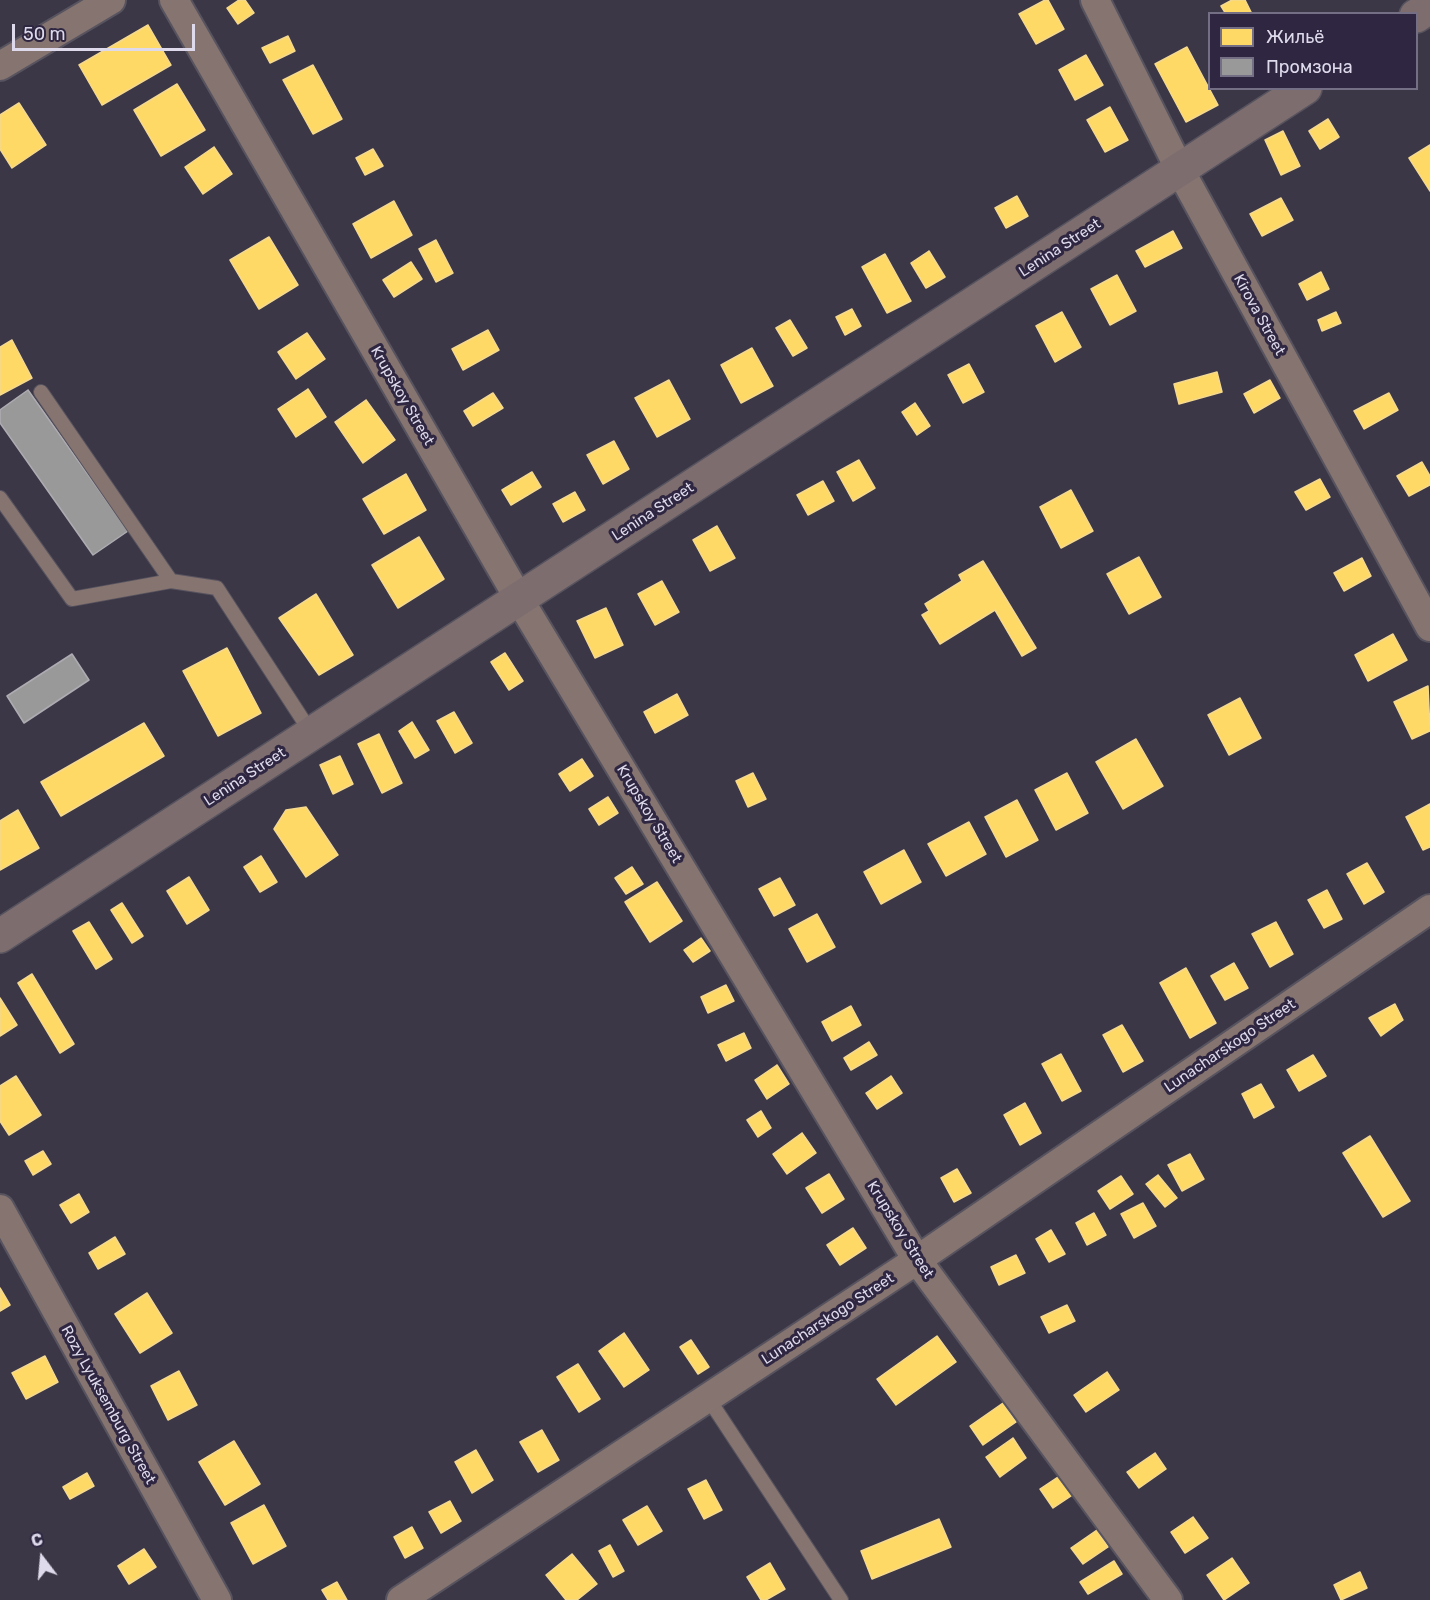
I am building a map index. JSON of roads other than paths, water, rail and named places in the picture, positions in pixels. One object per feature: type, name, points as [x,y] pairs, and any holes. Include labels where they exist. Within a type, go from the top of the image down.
[{"type":"street","points":[[0,66],[111,0]]},
{"type":"street","name":"Krupskoy Street","points":[[174,0],[519,599],[917,1260],[1168,1600]]},
{"type":"street","name":"Kirova Street","points":[[1095,0],[1180,170],[1430,627]]},
{"type":"street","name":"Lenina Street","points":[[0,936],[1302,90]]},
{"type":"street","name":"Lunacharskogo Street","points":[[401,1600],[917,1260],[1430,909]]},
{"type":"street","name":"Rozy Lyuksemburg Street","points":[[0,1209],[217,1600]]},
{"type":"lane","points":[[41,392],[171,581]]},
{"type":"lane","points":[[0,498],[72,598],[171,581],[217,588],[312,734]]},
{"type":"lane","points":[[708,1398],[841,1600]]}]
